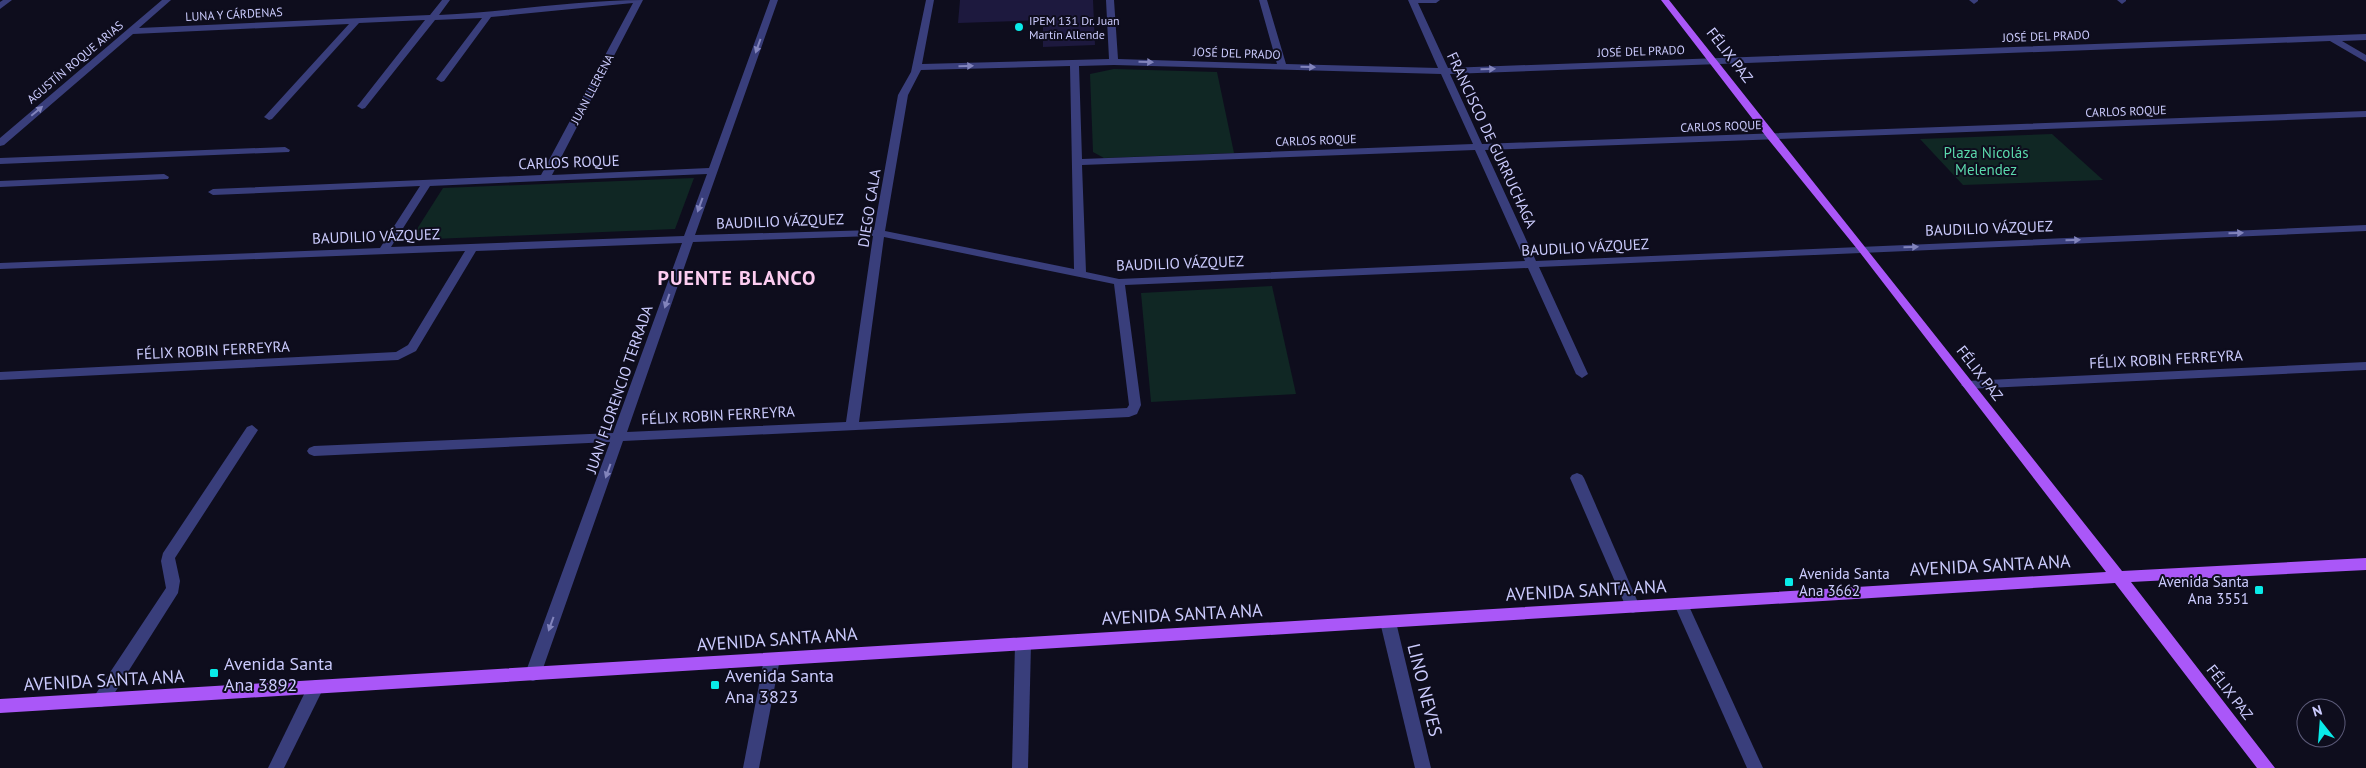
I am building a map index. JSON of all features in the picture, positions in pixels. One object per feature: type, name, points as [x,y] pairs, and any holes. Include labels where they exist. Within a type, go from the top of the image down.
[{"type":"main road","name":"FÉLIX PAZ","points":[[1665,0],[1771,137],[1862,248],[2267,768]]},
{"type":"main road","name":"AVENIDA SANTA ANA","points":[[2,709],[101,700],[2118,577],[2366,564]]},
{"type":"street","points":[[0,6],[8,0]]},
{"type":"street","name":"AGUSTÍN ROQUE ARIAS","points":[[0,143],[167,0]]},
{"type":"street","points":[[362,106],[446,0]]},
{"type":"street","name":"LUNA Y CÁRDENAS","points":[[132,31],[488,14],[638,0]]},
{"type":"street","name":"JUAN LLERENA","points":[[545,178],[638,0]]},
{"type":"street","name":"JUAN FLORENCIO TERRADA","points":[[533,674],[620,436],[688,238],[774,0]]},
{"type":"street","name":"DIEGO CALA","points":[[852,425],[879,233],[903,95],[917,67],[930,0]]},
{"type":"street","points":[[1110,0],[1114,62]]},
{"type":"street","points":[[1263,0],[1282,66]]},
{"type":"street","points":[[1412,0],[1436,0]]},
{"type":"street","name":"FRANCISCO DE GURRUCHAGA","points":[[1412,0],[1582,374]]},
{"type":"street","points":[[441,78],[488,14]]},
{"type":"street","points":[[269,117],[356,21]]},
{"type":"street","name":"JOSÉ DEL PRADO","points":[[917,67],[1114,62],[1444,71],[2366,37]]},
{"type":"street","points":[[2333,39],[2366,59]]},
{"type":"street","points":[[1074,63],[1080,276]]},
{"type":"street","name":"CARLOS ROQUE","points":[[1077,162],[2366,114]]},
{"type":"street","points":[[0,161],[285,150]]},
{"type":"street","name":"CARLOS ROQUE","points":[[213,192],[713,171]]},
{"type":"street","points":[[0,184],[164,177]]},
{"type":"street","points":[[383,251],[427,183]]},
{"type":"street","name":"BAUDILIO VÁZQUEZ","points":[[0,266],[688,238],[879,233],[1080,276],[1119,282],[1862,248],[2366,228]]},
{"type":"street","name":"FÉLIX ROBIN FERREYRA","points":[[0,376],[398,356],[412,348],[419,338],[472,248]]},
{"type":"street","name":"FÉLIX ROBIN FERREYRA","points":[[314,451],[1124,414],[1132,411],[1135,406],[1119,282]]},
{"type":"street","name":"FÉLIX ROBIN FERREYRA","points":[[1967,385],[2366,366]]},
{"type":"street","points":[[101,700],[173,590],[174,581],[168,568],[168,557],[252,430]]},
{"type":"street","points":[[1577,478],[1633,607]]},
{"type":"street","points":[[1681,604],[1755,768]]},
{"type":"street","name":"LINO NEVES","points":[[1388,622],[1423,768]]},
{"type":"street","points":[[1020,768],[1023,644]]},
{"type":"street","points":[[750,768],[772,659]]},
{"type":"street","points":[[276,768],[316,687]]},
{"type":"green space","points":[[1114,69],[1217,72],[1234,153],[1104,158],[1093,152],[1090,74]]},
{"type":"green space","name":"Plaza Nicolás Melendez","points":[[2052,134],[2103,180],[1963,185],[1920,139]]},
{"type":"green space","points":[[694,178],[675,229],[410,240],[443,188]]},
{"type":"green space","points":[[1272,286],[1296,394],[1151,402],[1141,293]]},
{"type":"building","points":[[960,0],[1093,0],[1095,45],[1043,47],[1043,20],[958,23]]},
{"type":"place","name":"IPEM 131 Dr. Juan Martín Allende","points":[[1019,27]]},
{"type":"place","name":"Avenida Santa Ana 3662","points":[[1789,582]]},
{"type":"place","name":"Avenida Santa Ana 3551","points":[[2259,590]]},
{"type":"place","name":"Avenida Santa Ana 3892","points":[[214,673]]},
{"type":"place","name":"Avenida Santa Ana 3823","points":[[715,685]]},
{"type":"district","name":"PUENTE BLANCO","points":[[737,278]]}]
